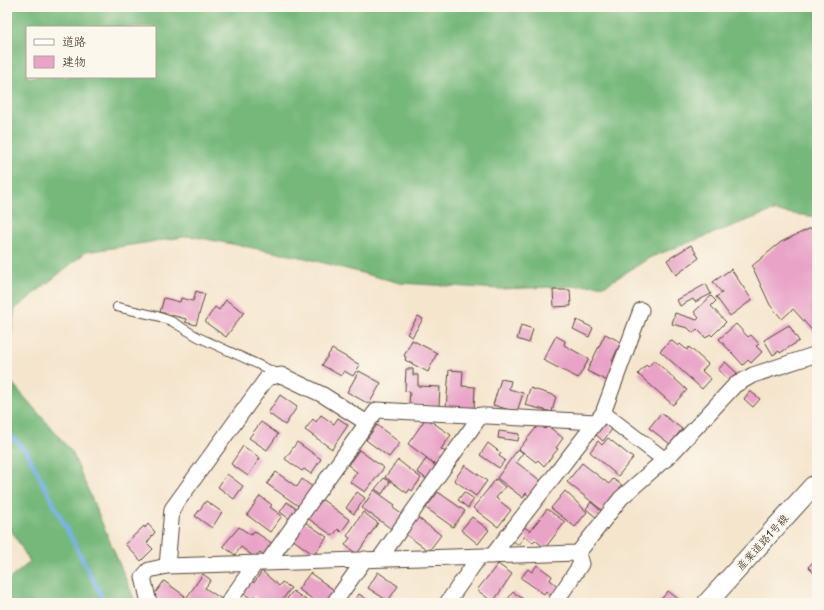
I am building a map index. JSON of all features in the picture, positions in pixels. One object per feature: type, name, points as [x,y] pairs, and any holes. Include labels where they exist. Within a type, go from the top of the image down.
[{"type":"street","points":[[447,603],[600,418],[641,310]]},
{"type":"street","points":[[149,603],[142,577],[149,570],[167,566],[578,552],[621,498],[665,460],[735,385],[753,375],[817,354]]},
{"type":"street","points":[[167,566],[172,509],[267,378],[281,375],[323,395],[367,423]]},
{"type":"street","points":[[228,603],[261,563],[377,410],[481,415],[600,418],[665,460]]},
{"type":"street","points":[[334,603],[372,559],[481,415]]},
{"type":"street","name":"産業道路1号線","points":[[707,603],[816,486]]},
{"type":"street","points":[[555,603],[581,564],[578,552]]},
{"type":"lane","points":[[117,307],[157,316],[171,321],[198,337],[281,375]]},
{"type":"green space","points":[[7,7],[817,7],[817,217],[772,211],[651,257],[606,285],[499,289],[400,283],[305,258],[190,236],[86,252],[15,309],[7,359]]},
{"type":"green space","points":[[7,377],[72,452],[136,603],[7,603],[7,581],[30,562],[7,523]]},
{"type":"building","points":[[811,228],[817,235],[817,336],[793,309],[782,319],[770,305],[752,266],[781,242]]},
{"type":"building","points":[[691,245],[699,258],[676,275],[667,260]]},
{"type":"building","points":[[731,269],[752,300],[730,316],[716,297],[722,293],[713,282]]},
{"type":"building","points":[[706,284],[711,294],[695,302],[693,299],[680,306],[677,300]]},
{"type":"building","points":[[553,290],[570,290],[571,306],[554,307]]},
{"type":"building","points":[[196,291],[205,294],[196,325],[185,322],[186,319],[160,312],[164,298],[180,302],[181,298],[193,301]]},
{"type":"building","points":[[711,296],[716,301],[711,306],[726,322],[712,336],[710,334],[706,338],[697,329],[693,333],[688,328],[672,324],[675,313],[697,320],[699,318],[694,312]]},
{"type":"building","points":[[226,300],[244,312],[226,337],[205,322],[215,307],[219,310]]},
{"type":"building","points":[[418,316],[423,319],[412,337],[407,334]]},
{"type":"building","points":[[577,320],[593,328],[589,337],[573,329]]},
{"type":"building","points":[[736,324],[748,337],[751,335],[759,344],[756,346],[762,352],[751,363],[748,360],[743,365],[719,339]]},
{"type":"building","points":[[521,325],[533,329],[529,343],[517,339]]},
{"type":"building","points":[[789,325],[799,341],[780,353],[779,351],[773,355],[764,340]]},
{"type":"building","points":[[605,334],[621,342],[612,361],[617,363],[608,381],[587,371]]},
{"type":"building","points":[[556,336],[565,341],[564,345],[589,359],[578,378],[543,360]]},
{"type":"building","points":[[412,340],[437,353],[428,372],[405,360],[406,357],[404,356]]},
{"type":"building","points":[[671,340],[678,346],[680,344],[687,350],[689,347],[708,364],[702,371],[711,379],[702,389],[660,351]]},
{"type":"building","points":[[332,349],[360,365],[353,376],[344,371],[341,376],[322,365]]},
{"type":"building","points":[[654,360],[687,390],[673,405],[638,374],[646,365],[648,367]]},
{"type":"building","points":[[725,362],[737,373],[730,381],[718,370]]},
{"type":"building","points":[[406,369],[413,369],[413,375],[418,375],[418,386],[440,387],[439,406],[409,404],[410,392],[405,391]]},
{"type":"building","points":[[449,370],[463,371],[462,386],[475,387],[474,410],[446,408]]},
{"type":"building","points":[[359,371],[381,383],[369,404],[347,392]]},
{"type":"building","points":[[501,379],[511,381],[509,389],[523,393],[517,412],[493,405]]},
{"type":"building","points":[[530,388],[556,396],[552,412],[525,405]]},
{"type":"building","points":[[750,391],[760,399],[753,407],[744,399]]},
{"type":"building","points":[[280,395],[297,407],[285,425],[268,413]]},
{"type":"building","points":[[661,413],[682,429],[670,444],[649,428]]},
{"type":"building","points":[[321,415],[334,424],[338,418],[348,425],[332,449],[305,430],[313,419],[316,422]]},
{"type":"building","points":[[426,418],[451,435],[441,449],[447,453],[438,466],[408,444]]},
{"type":"building","points":[[604,421],[613,428],[603,441],[594,433]]},
{"type":"building","points":[[261,422],[278,434],[267,450],[249,438]]},
{"type":"building","points":[[539,424],[545,429],[548,426],[563,438],[556,448],[558,449],[544,466],[538,460],[536,462],[519,449]]},
{"type":"building","points":[[377,425],[400,443],[389,457],[366,440]]},
{"type":"building","points":[[499,431],[519,434],[518,441],[498,438]]},
{"type":"building","points":[[608,438],[633,458],[618,476],[590,452],[598,441],[602,445]]},
{"type":"building","points":[[297,442],[321,459],[311,474],[304,469],[302,471],[285,459]]},
{"type":"building","points":[[488,443],[501,453],[499,456],[505,460],[499,468],[480,455]]},
{"type":"building","points":[[243,446],[260,458],[248,476],[231,464]]},
{"type":"building","points":[[518,449],[523,453],[516,462],[541,481],[529,496],[526,493],[523,498],[497,478]]},
{"type":"building","points":[[359,450],[384,468],[365,492],[350,482],[357,472],[348,465]]},
{"type":"building","points":[[426,459],[437,467],[428,480],[417,472]]},
{"type":"building","points":[[398,460],[421,478],[412,491],[410,489],[407,493],[385,477]]},
{"type":"building","points":[[582,463],[609,484],[613,479],[622,485],[603,511],[567,482]]},
{"type":"building","points":[[465,465],[487,481],[476,496],[454,480]]},
{"type":"building","points":[[276,472],[297,487],[302,479],[314,488],[300,507],[267,484]]},
{"type":"building","points":[[227,474],[243,486],[234,499],[218,487]]},
{"type":"building","points":[[384,478],[390,482],[382,494],[375,489]]},
{"type":"building","points":[[496,479],[505,487],[496,498],[511,510],[498,527],[473,508]]},
{"type":"building","points":[[374,490],[395,505],[393,508],[403,515],[393,530],[362,508]]},
{"type":"building","points":[[565,491],[587,512],[575,527],[551,508]]},
{"type":"building","points":[[357,492],[365,498],[354,514],[346,508]]},
{"type":"building","points":[[438,492],[465,511],[453,527],[426,508]]},
{"type":"building","points":[[464,492],[474,499],[468,508],[458,500]]},
{"type":"building","points":[[260,496],[272,505],[270,507],[282,516],[270,532],[247,515]]},
{"type":"building","points":[[320,498],[350,520],[341,532],[338,529],[333,536],[306,517]]},
{"type":"building","points":[[206,501],[222,512],[212,528],[195,516]]},
{"type":"building","points":[[287,502],[298,510],[291,520],[280,512]]},
{"type":"building","points":[[591,502],[602,512],[597,518],[586,509]]},
{"type":"building","points":[[547,509],[565,522],[545,548],[535,540],[533,543],[525,536],[518,545],[512,540],[523,526],[530,531]]},
{"type":"building","points":[[363,512],[378,523],[357,554],[345,545],[350,538],[347,536]]},
{"type":"building","points":[[417,517],[441,535],[429,551],[405,534]]},
{"type":"building","points":[[472,517],[489,530],[478,544],[461,530]]},
{"type":"building","points":[[305,522],[327,537],[314,555],[292,539]]},
{"type":"building","points":[[148,524],[155,532],[147,543],[153,549],[141,561],[125,544]]},
{"type":"building","points":[[239,527],[251,535],[254,531],[273,544],[265,556],[260,552],[254,557],[241,547],[235,555],[223,546]]},
{"type":"building","points":[[817,558],[817,576],[808,567]]},
{"type":"building","points":[[498,564],[512,574],[493,602],[477,590]]},
{"type":"building","points":[[537,565],[552,576],[550,580],[559,587],[552,596],[546,591],[544,594],[521,578],[528,569],[532,572]]},
{"type":"building","points":[[262,571],[279,586],[282,582],[291,588],[280,603],[264,603],[254,596],[252,599],[241,592],[250,580],[254,583]]},
{"type":"building","points":[[378,572],[398,586],[388,601],[368,588]]},
{"type":"building","points":[[310,573],[334,590],[325,603],[318,603],[298,589]]},
{"type":"building","points":[[203,574],[211,580],[205,588],[223,600],[220,603],[190,603],[185,600]]},
{"type":"building","points":[[164,581],[185,596],[180,603],[161,603],[153,596]]},
{"type":"building","points":[[293,591],[306,600],[305,603],[284,603]]},
{"type":"building","points":[[668,591],[682,602],[658,603]]},
{"type":"building","points":[[513,592],[529,603],[505,603]]},
{"type":"building","points":[[359,594],[372,603],[352,603]]},
{"type":"waterway","points":[[7,431],[28,454],[105,603]]}]
